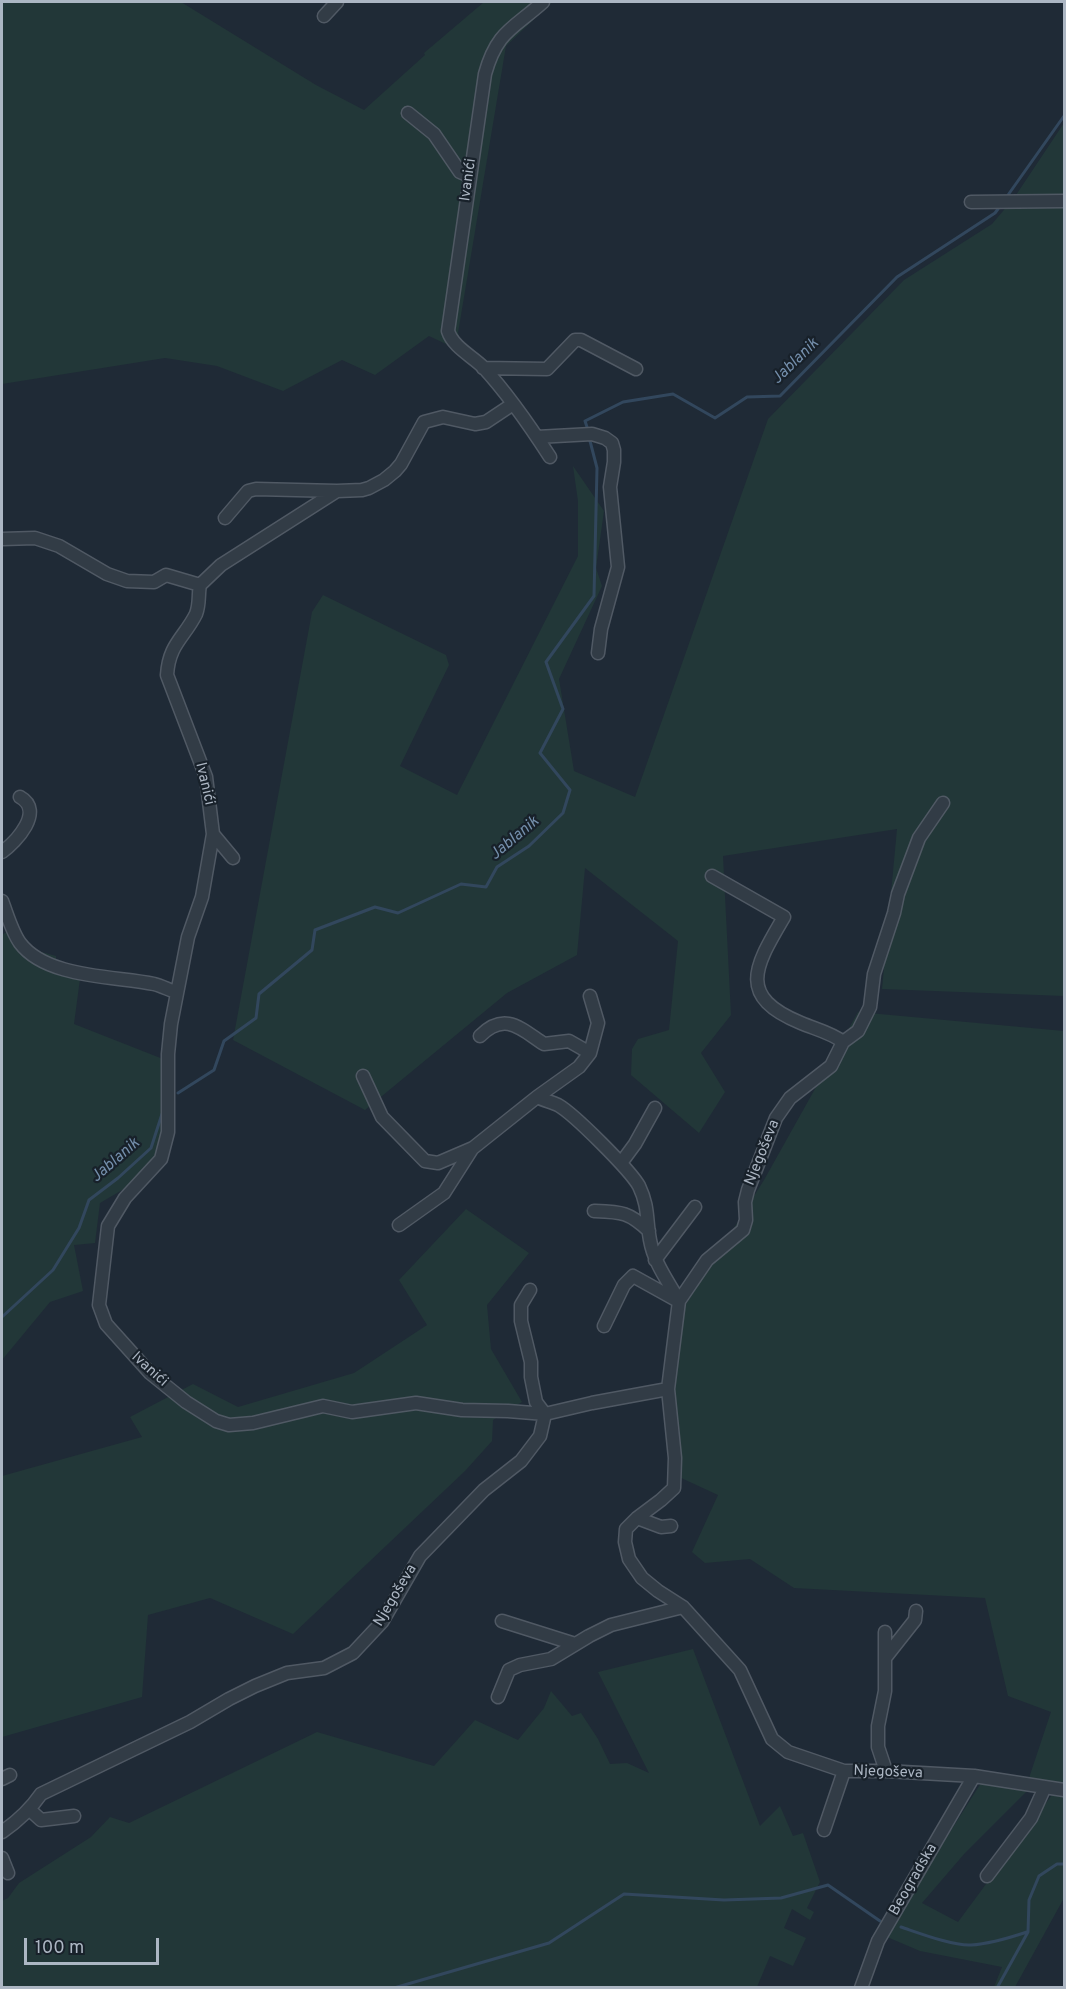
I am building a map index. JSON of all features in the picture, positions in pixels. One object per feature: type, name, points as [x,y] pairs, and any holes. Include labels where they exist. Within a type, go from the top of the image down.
[{"type":"street","points":[[324,16],[337,2]]},
{"type":"street","name":"Ivanići","points":[[543,2],[502,35],[489,58],[469,176],[448,331],[451,339],[483,368],[513,404],[550,457]]},
{"type":"street","points":[[408,113],[434,134],[460,172],[469,176]]},
{"type":"street","points":[[971,202],[1065,201]]},
{"type":"street","points":[[483,368],[547,369],[575,340],[581,340],[636,369]]},
{"type":"street","points":[[225,518],[248,491],[256,489],[337,491],[369,488],[395,471],[424,422],[443,417],[475,424],[486,422],[513,404]]},
{"type":"street","points":[[537,437],[592,434],[612,443],[614,450],[610,487],[618,567],[601,629],[598,653]]},
{"type":"street","points":[[2,540],[35,538],[59,546],[107,574],[127,581],[154,582],[166,575],[200,585],[221,565],[337,491]]},
{"type":"street","name":"Ivanići","points":[[200,585],[198,609],[174,647],[168,660],[167,675],[206,777],[213,834],[202,897],[188,936],[176,993],[168,1054],[168,1132],[161,1159],[125,1198],[108,1226],[99,1305],[106,1324],[150,1373],[186,1402],[216,1421],[229,1425],[253,1423],[323,1406],[352,1412],[416,1403],[462,1410],[545,1414]]},
{"type":"street","points":[[2,852],[19,838],[26,826],[30,809],[26,800],[20,797]]},
{"type":"street","name":"Njegoševa","points":[[943,803],[919,838],[898,894],[874,974],[870,1006],[858,1030],[843,1042],[831,1066],[790,1098],[776,1118],[747,1190],[746,1220],[743,1230],[707,1260],[680,1301],[668,1389],[675,1458],[674,1488],[627,1529],[625,1542],[629,1559],[642,1578],[683,1607],[740,1670],[772,1739],[788,1752],[844,1771],[974,1776],[1065,1790]]},
{"type":"street","points":[[213,834],[233,858]]},
{"type":"street","points":[[712,876],[784,917],[761,958],[759,993],[769,1005],[784,1016],[843,1042]]},
{"type":"street","points":[[2,901],[19,943],[43,962],[99,976],[156,985],[176,993]]},
{"type":"street","points":[[363,1076],[382,1118],[424,1161],[438,1163],[473,1148],[579,1067],[590,1053],[598,1023],[590,996]]},
{"type":"street","points":[[480,1036],[489,1027],[513,1024],[544,1044],[569,1041],[590,1053]]},
{"type":"street","points":[[537,1097],[559,1106],[621,1163],[638,1185],[648,1211],[649,1231],[655,1260],[680,1301]]},
{"type":"street","points":[[621,1163],[635,1144],[655,1108]]},
{"type":"street","points":[[399,1225],[444,1193],[473,1148]]},
{"type":"street","points":[[655,1260],[695,1207]]},
{"type":"street","points":[[594,1211],[626,1214],[636,1218],[649,1231]]},
{"type":"street","points":[[604,1326],[624,1285],[633,1276],[680,1301]]},
{"type":"street","points":[[530,1290],[521,1305],[521,1321],[531,1362],[531,1377],[536,1402],[545,1414],[668,1389]]},
{"type":"street","name":"Njegoševa","points":[[2,1832],[30,1810],[41,1794],[190,1722],[229,1699],[287,1673],[324,1668],[353,1653],[382,1622],[420,1556],[484,1490],[521,1461],[540,1436],[545,1414]]},
{"type":"street","points":[[637,1518],[661,1527],[671,1526]]},
{"type":"street","points":[[498,1697],[509,1670],[520,1665],[551,1659],[611,1625],[683,1607]]},
{"type":"street","points":[[885,1658],[915,1620],[916,1611]]},
{"type":"street","points":[[502,1621],[575,1644]]},
{"type":"street","points":[[885,1632],[885,1690],[878,1726],[878,1747],[886,1771]]},
{"type":"street","points":[[824,1830],[844,1771]]},
{"type":"street","name":"Beogradska","points":[[861,1988],[878,1941],[974,1776]]},
{"type":"street","points":[[987,1876],[1031,1818],[1045,1787]]},
{"type":"street","points":[[30,1810],[41,1820],[74,1816]]},
{"type":"street","points":[[2,1858],[8,1873]]},
{"type":"green space","points":[[2,2],[181,2],[316,85],[364,110],[425,55],[424,53],[484,2],[552,2],[506,46],[458,333],[460,339],[486,364],[465,361],[446,344],[429,336],[375,375],[342,360],[283,391],[217,366],[165,358],[2,384]]},
{"type":"green space","points":[[1064,123],[1064,996],[882,989],[897,829],[723,856],[731,1015],[701,1053],[725,1092],[699,1133],[631,1075],[632,1049],[638,1039],[669,1030],[678,941],[585,868],[577,955],[507,993],[365,1110],[233,1040],[312,612],[323,595],[446,655],[449,665],[400,766],[457,795],[578,556],[578,501],[573,466],[604,511],[596,568],[602,586],[559,679],[574,771],[635,797],[768,419],[904,280],[992,224],[1014,198]]},
{"type":"green space","points":[[15,926],[27,948],[56,956],[56,970],[80,979],[74,1024],[163,1059],[166,1144],[129,1186],[100,1203],[95,1243],[74,1245],[83,1291],[50,1302],[2,1360],[2,935]]},
{"type":"green space","points":[[858,1012],[1064,1031],[1064,1898],[1015,1987],[994,1987],[1002,1967],[920,1951],[887,1937],[905,1903],[981,1783],[1020,1786],[1027,1791],[965,1853],[922,1903],[958,1922],[1060,1784],[1029,1778],[1051,1712],[1008,1696],[985,1598],[794,1588],[750,1559],[705,1563],[692,1552],[718,1495],[679,1477],[672,1390],[683,1309],[764,1180]]},
{"type":"green space","points":[[466,1209],[529,1253],[487,1305],[491,1349],[522,1402],[493,1420],[492,1441],[465,1471],[293,1634],[210,1598],[148,1615],[142,1697],[2,1737],[2,1476],[142,1437],[130,1417],[193,1384],[238,1407],[354,1373],[427,1325],[399,1280]]},
{"type":"green space","points":[[693,1649],[760,1826],[780,1806],[793,1836],[803,1833],[820,1882],[807,1908],[814,1912],[810,1920],[792,1909],[784,1928],[806,1938],[793,1966],[770,1956],[757,1987],[2,1987],[2,1901],[8,1898],[19,1883],[91,1837],[110,1817],[129,1823],[317,1732],[434,1766],[475,1720],[518,1740],[544,1708],[551,1691],[572,1716],[581,1713],[598,1739],[610,1764],[627,1763],[649,1773],[598,1672]]},
{"type":"waterway","name":"Jablanik","points":[[1008,195],[1064,116]]},
{"type":"waterway","name":"Jablanik","points":[[587,427],[585,421],[623,402],[673,394],[715,418],[747,397],[780,396],[897,277],[998,209]]},
{"type":"waterway","name":"Jablanik","points":[[178,1093],[214,1070],[224,1041],[256,1018],[259,994],[312,950],[315,930],[375,907],[398,913],[461,884],[486,887],[497,867],[529,846],[563,813],[570,790],[540,753],[563,709],[546,662],[594,596],[597,468],[590,441]]},
{"type":"waterway","name":"Jablanik","points":[[2,1317],[53,1270],[79,1228],[89,1200],[151,1148],[162,1114]]},
{"type":"waterway","points":[[997,1988],[1028,1932],[1029,1900],[1039,1876],[1057,1864],[1064,1864]]},
{"type":"waterway","points":[[394,1988],[549,1943],[624,1894],[724,1900],[781,1898],[828,1885],[880,1921]]},
{"type":"waterway","points":[[901,1927],[936,1939],[964,1945],[992,1942],[1027,1932]]}]
